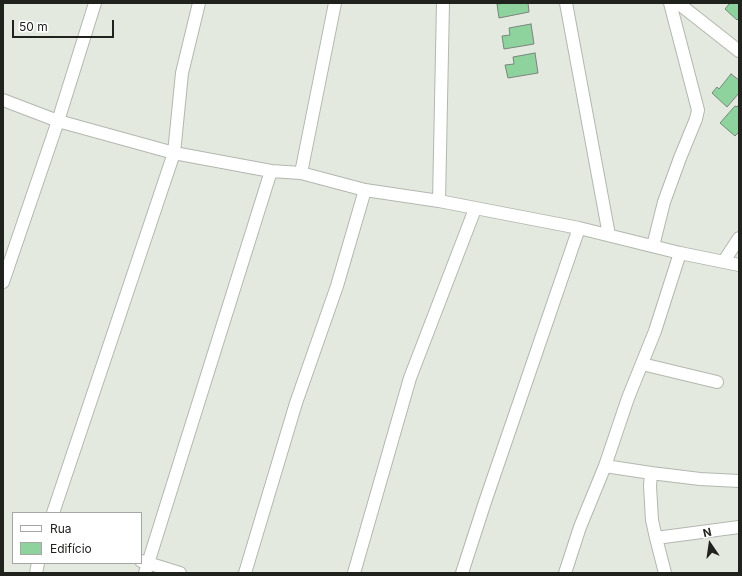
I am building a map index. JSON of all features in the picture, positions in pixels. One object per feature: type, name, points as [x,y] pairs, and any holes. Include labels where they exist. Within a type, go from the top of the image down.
[{"type":"street","points":[[3,282],[58,122],[95,3]]},
{"type":"street","points":[[53,512],[174,153],[182,73],[198,3]]},
{"type":"street","points":[[301,173],[335,3]]},
{"type":"street","points":[[439,201],[443,3]]},
{"type":"street","points":[[566,3],[609,235]]},
{"type":"street","points":[[653,246],[664,202],[696,119],[698,110],[670,3]]},
{"type":"street","points":[[678,3],[739,51]]},
{"type":"street","points":[[3,100],[58,122],[174,153],[271,171],[301,173],[365,190],[439,201],[579,228],[653,246],[739,264]]},
{"type":"street","points":[[180,573],[144,565],[271,171]]},
{"type":"street","points":[[245,573],[296,403],[337,286],[365,190]]},
{"type":"street","points":[[354,573],[410,378],[475,209]]},
{"type":"street","points":[[462,573],[579,228]]},
{"type":"street","points":[[724,261],[739,238]]},
{"type":"street","points":[[564,573],[580,527],[605,466],[655,331],[680,252]]},
{"type":"street","points":[[642,364],[717,382]]},
{"type":"street","points":[[605,466],[651,474],[739,481]]},
{"type":"street","points":[[651,474],[651,504],[656,538],[665,573]]},
{"type":"street","points":[[656,538],[739,527]]},
{"type":"building","points":[[528,3],[529,12],[499,18],[497,4]]},
{"type":"building","points":[[730,3],[739,3],[739,18],[737,20],[725,9]]},
{"type":"building","points":[[531,24],[534,44],[504,49],[502,36],[510,35],[509,28]]},
{"type":"building","points":[[535,53],[538,73],[508,78],[505,65],[514,64],[513,57]]},
{"type":"building","points":[[731,74],[739,80],[739,93],[727,107],[712,93],[717,87],[719,89]]},
{"type":"building","points":[[739,104],[739,132],[735,136],[720,123],[735,106],[737,107]]}]
